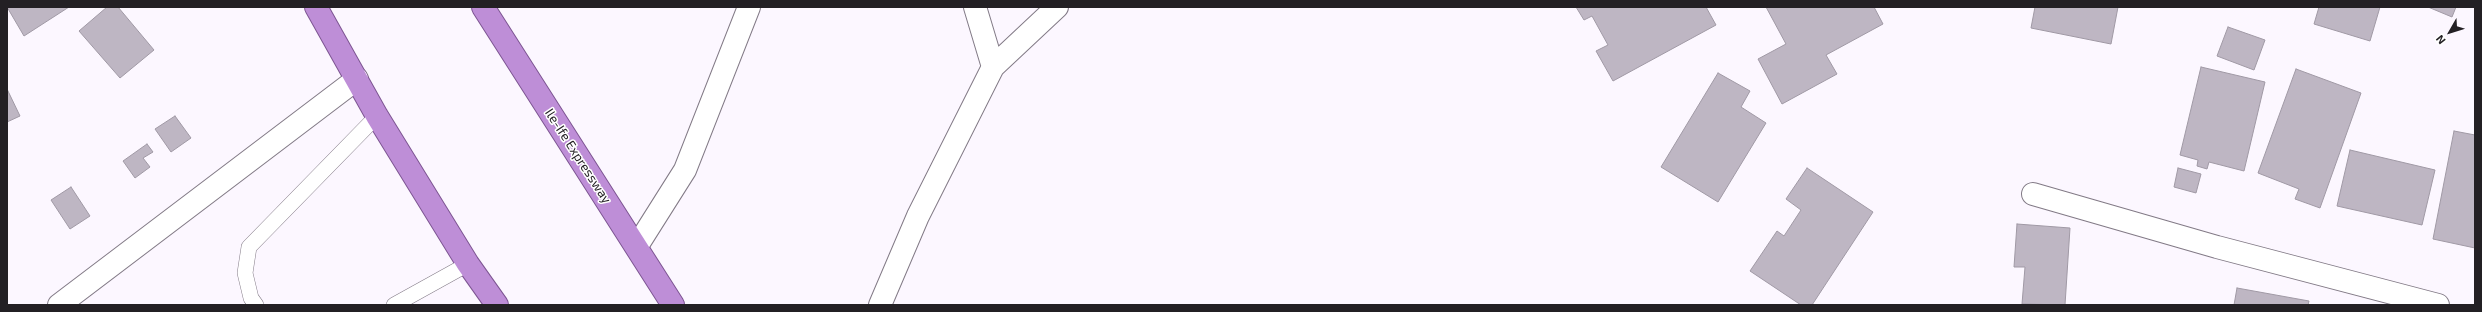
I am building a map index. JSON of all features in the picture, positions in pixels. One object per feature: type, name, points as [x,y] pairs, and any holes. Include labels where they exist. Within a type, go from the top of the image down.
[{"type":"highway","points":[[316,7],[377,116],[468,264],[497,305]]},
{"type":"highway","name":"Ile-Ife Expressway","points":[[483,7],[533,88],[637,246],[673,305]]},
{"type":"street","points":[[637,246],[685,170],[749,7]]},
{"type":"street","points":[[974,7],[993,67]]},
{"type":"street","points":[[880,305],[918,216],[993,67],[1057,7]]},
{"type":"street","points":[[60,305],[357,79]]},
{"type":"street","points":[[2033,194],[2217,248],[2438,305]]},
{"type":"lane","points":[[256,305],[251,298],[245,273],[249,246],[377,116]]},
{"type":"lane","points":[[394,305],[468,264]]},
{"type":"building","points":[[7,7],[69,7],[24,36]]},
{"type":"building","points":[[107,7],[118,7],[154,50],[120,78],[79,31]]},
{"type":"building","points":[[1576,7],[1706,7],[1716,25],[1613,81],[1596,51],[1608,45],[1592,16],[1584,20]]},
{"type":"building","points":[[1766,7],[1874,7],[1883,24],[1826,55],[1837,74],[1782,104],[1758,59],[1786,44]]},
{"type":"building","points":[[2035,7],[2118,7],[2111,44],[2031,28]]},
{"type":"building","points":[[2319,7],[2380,7],[2370,41],[2314,24]]},
{"type":"building","points":[[2428,7],[2456,7],[2452,17]]},
{"type":"building","points":[[2228,27],[2265,40],[2254,70],[2217,56]]},
{"type":"building","points":[[2201,67],[2265,82],[2244,171],[2209,162],[2207,169],[2197,166],[2198,160],[2180,155]]},
{"type":"building","points":[[2296,69],[2361,93],[2320,208],[2295,199],[2299,189],[2258,173]]},
{"type":"building","points":[[1718,73],[1750,91],[1741,107],[1766,123],[1718,202],[1661,167]]},
{"type":"building","points":[[7,89],[20,116],[7,122]]},
{"type":"building","points":[[175,116],[191,138],[171,152],[155,129]]},
{"type":"building","points":[[2454,131],[2475,135],[2475,248],[2433,239]]},
{"type":"building","points":[[147,144],[153,152],[143,158],[150,167],[135,178],[123,161]]},
{"type":"building","points":[[2350,150],[2435,170],[2422,225],[2337,206]]},
{"type":"building","points":[[1807,168],[1873,212],[1812,305],[1801,305],[1750,271],[1777,231],[1784,236],[1801,210],[1786,199]]},
{"type":"building","points":[[2178,168],[2201,174],[2196,193],[2174,187]]},
{"type":"building","points":[[71,187],[90,216],[70,229],[51,200]]},
{"type":"building","points":[[2017,224],[2070,228],[2065,305],[2022,304],[2025,267],[2014,267]]},
{"type":"building","points":[[2237,288],[2309,301],[2308,305],[2234,305]]}]
